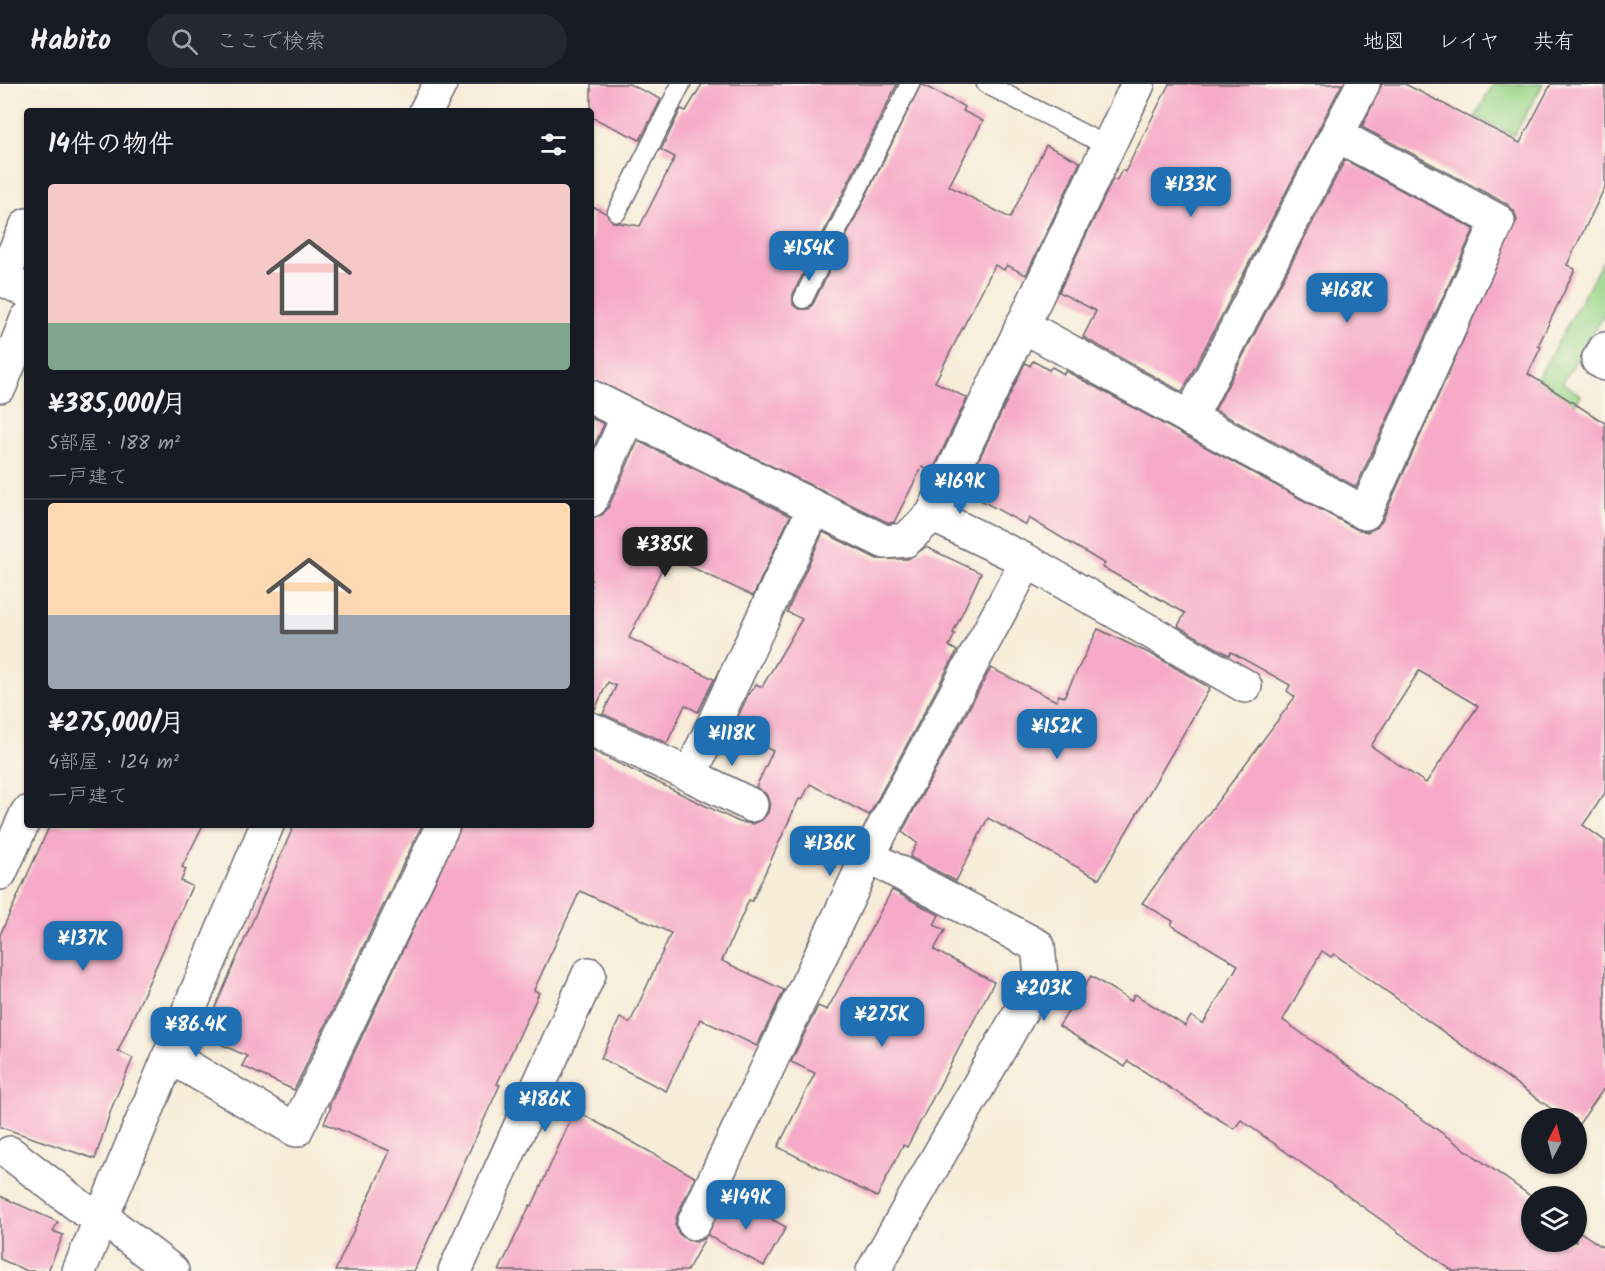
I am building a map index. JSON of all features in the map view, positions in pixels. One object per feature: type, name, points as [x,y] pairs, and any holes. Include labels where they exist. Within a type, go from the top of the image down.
[{"type":"street","points":[[428,108],[440,84]]},
{"type":"street","points":[[594,399],[885,542],[906,540],[932,515],[1138,84]]},
{"type":"street","points":[[1190,418],[1363,84]]},
{"type":"street","points":[[1022,325],[1365,513],[1498,222],[1337,135]]},
{"type":"street","points":[[24,231],[2,279],[24,290]]},
{"type":"street","points":[[0,386],[24,326]]},
{"type":"street","points":[[1605,349],[1598,360],[1605,364]]},
{"type":"street","points":[[594,493],[628,416]]},
{"type":"street","points":[[690,774],[814,508]]},
{"type":"street","points":[[932,515],[1027,561],[1245,686]]},
{"type":"street","points":[[694,1223],[868,856],[1027,561]]},
{"type":"street","points":[[594,730],[690,774],[751,805]]},
{"type":"street","points":[[0,873],[24,820]]},
{"type":"street","points":[[79,1271],[266,828]]},
{"type":"street","points":[[170,1056],[296,1130],[442,828]]},
{"type":"street","points":[[868,856],[1038,946],[1041,975],[873,1271]]},
{"type":"street","points":[[455,1271],[590,974]]},
{"type":"street","points":[[10,1154],[83,1209],[102,1217],[172,1271]]},
{"type":"lane","points":[[617,212],[681,84]]},
{"type":"lane","points":[[803,299],[910,84]]},
{"type":"lane","points":[[986,84],[1107,146]]},
{"type":"green space","points":[[1493,84],[1543,84],[1514,135],[1475,117]]},
{"type":"green space","points":[[1603,261],[1605,263],[1605,314],[1562,383],[1581,395],[1531,473],[1496,454]]},
{"type":"building","points":[[591,84],[629,84],[661,99],[640,140],[594,118],[594,108],[591,108]]},
{"type":"building","points":[[702,84],[897,84],[793,294],[793,305],[799,309],[809,309],[813,304],[921,84],[965,107],[963,111],[983,121],[949,186],[1010,218],[1046,145],[1080,162],[1026,275],[1007,265],[1004,270],[995,265],[935,382],[967,398],[932,472],[922,467],[894,522],[889,523],[594,379],[594,207],[606,213],[613,222],[640,226],[675,157],[661,150],[681,109],[686,111]]},
{"type":"building","points":[[1169,84],[1342,84],[1182,392],[1083,337],[1096,311],[1059,292],[1113,179],[1116,181],[1122,170],[1125,172]]},
{"type":"building","points":[[1382,84],[1405,84],[1520,143],[1551,84],[1605,84],[1605,187],[1567,265],[1575,269],[1538,346],[1541,347],[1528,374],[1605,423],[1605,793],[1583,825],[1605,841],[1605,1087],[1587,1113],[1587,1108],[1551,1108],[1334,954],[1331,957],[1322,951],[1283,1020],[1521,1189],[1521,1252],[1587,1252],[1587,1237],[1605,1249],[1605,1271],[1453,1271],[1241,1120],[1234,1129],[1128,1061],[1125,1067],[1059,1026],[1091,976],[1131,1001],[1135,994],[1185,1026],[1191,1016],[1203,1024],[1238,965],[1171,925],[1173,921],[1142,903],[1295,697],[1287,691],[1290,685],[1231,652],[1229,655],[1178,626],[1185,613],[1102,567],[1105,564],[1029,518],[1026,525],[964,491],[1025,363],[1030,366],[1033,361],[1049,370],[1052,367],[1064,374],[1066,371],[1356,529],[1367,532],[1376,528],[1382,521],[1517,220],[1514,211],[1507,204],[1362,127]],"holes":[[[1419,671],[1478,706],[1426,783],[1371,746]]]},
{"type":"building","points":[[1345,160],[1474,229],[1356,487],[1215,410]]},
{"type":"building","points":[[594,419],[604,424],[594,446]]},
{"type":"building","points":[[638,441],[790,516],[753,596],[668,556],[629,638],[714,679],[698,712],[685,705],[667,743],[603,714],[616,686],[608,682],[594,711],[594,517],[602,515],[608,508]]},
{"type":"building","points":[[823,532],[877,559],[908,559],[926,547],[981,573],[949,646],[957,651],[869,815],[810,784],[802,800],[799,799],[752,901],[749,900],[722,961],[784,990],[757,1046],[700,1019],[666,1091],[601,1058],[620,1018],[630,1023],[671,933],[580,891],[534,990],[539,993],[497,1084],[500,1085],[414,1271],[335,1271],[390,1151],[324,1123],[331,1107],[329,1106],[461,828],[594,828],[594,751],[739,822],[753,824],[762,820],[768,813],[770,803],[766,794],[756,787],[773,751],[732,730],[748,695],[756,684],[762,687],[802,619],[787,612]]},
{"type":"building","points":[[1098,629],[1157,657],[1210,688],[1099,879],[988,818],[956,881],[910,857],[917,843],[902,832],[991,668],[1056,701],[1059,695],[1064,697]]},
{"type":"building","points":[[49,828],[202,828],[182,867],[186,869],[181,881],[192,886],[118,1051],[133,1058],[112,1107],[95,1159],[0,1127],[0,935]]},
{"type":"building","points":[[293,828],[421,828],[294,1090],[242,1066],[247,1056],[203,1036]]},
{"type":"building","points":[[892,890],[939,915],[934,925],[945,930],[934,950],[994,982],[907,1147],[903,1145],[877,1197],[778,1147],[815,1073],[791,1062],[818,1006],[827,1010]]},
{"type":"building","points":[[575,1110],[695,1177],[677,1215],[675,1225],[679,1234],[687,1240],[696,1242],[705,1238],[687,1271],[499,1271],[530,1205],[532,1206]]},
{"type":"building","points":[[728,1195],[786,1227],[764,1266],[707,1235]]},
{"type":"building","points":[[0,1196],[58,1222],[53,1231],[63,1235],[48,1271],[27,1271],[0,1259]]}]
